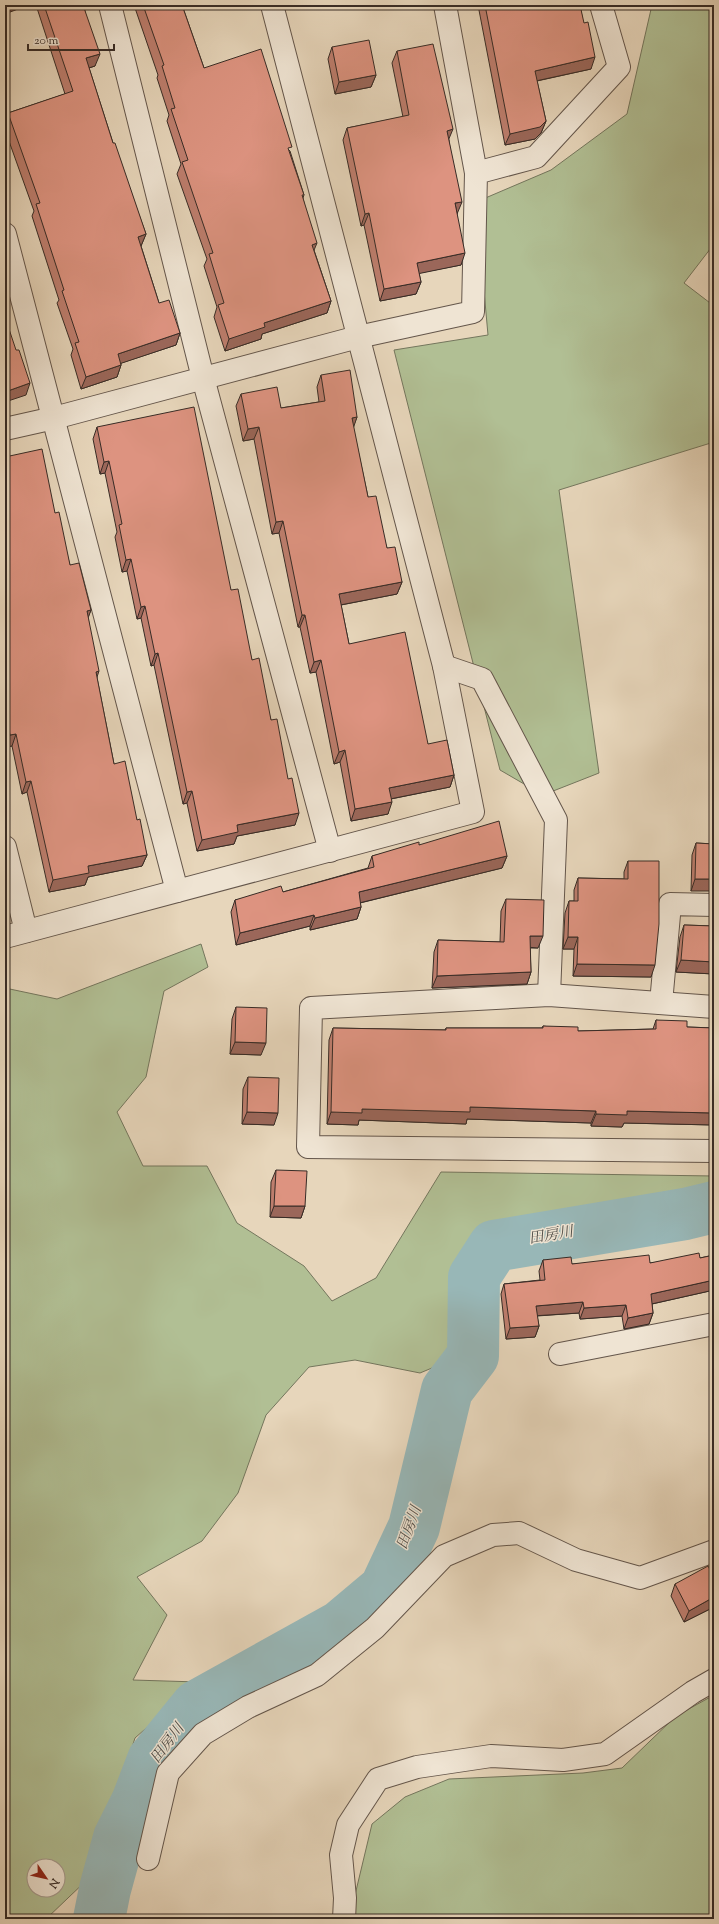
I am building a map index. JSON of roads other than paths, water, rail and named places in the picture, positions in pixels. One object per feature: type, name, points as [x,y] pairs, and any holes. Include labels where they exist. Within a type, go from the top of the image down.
[{"type":"street","points":[[110,5],[203,378],[330,851]]},
{"type":"street","points":[[5,937],[473,812],[444,666],[272,5]]},
{"type":"street","points":[[5,429],[54,418],[358,337],[473,312],[476,173],[445,5]]},
{"type":"street","points":[[476,173],[536,156],[619,67],[601,5]]},
{"type":"street","points":[[5,234],[177,891]]},
{"type":"street","points":[[444,666],[482,679],[556,820],[549,995]]},
{"type":"street","points":[[5,847],[26,931]]},
{"type":"street","points":[[661,1003],[670,904],[714,905]]},
{"type":"street","points":[[714,1007],[549,995],[312,1008],[308,1147],[714,1151]]},
{"type":"street","points":[[560,1354],[714,1324]]},
{"type":"street","points":[[148,1859],[168,1773],[203,1734],[248,1707],[317,1675],[375,1628],[444,1556],[493,1535],[519,1533],[576,1560],[640,1578],[714,1551]]},
{"type":"street","points":[[344,1919],[345,1898],[341,1854],[348,1825],[378,1779],[418,1766],[491,1756],[563,1760],[605,1754],[693,1692],[714,1680]]},
{"type":"waterway","name":"田房川","points":[[99,1919],[105,1889],[119,1838],[137,1802],[153,1760],[197,1706],[341,1626],[385,1589],[414,1527],[447,1390],[473,1356],[474,1277],[494,1246],[685,1214],[714,1207]]}]
